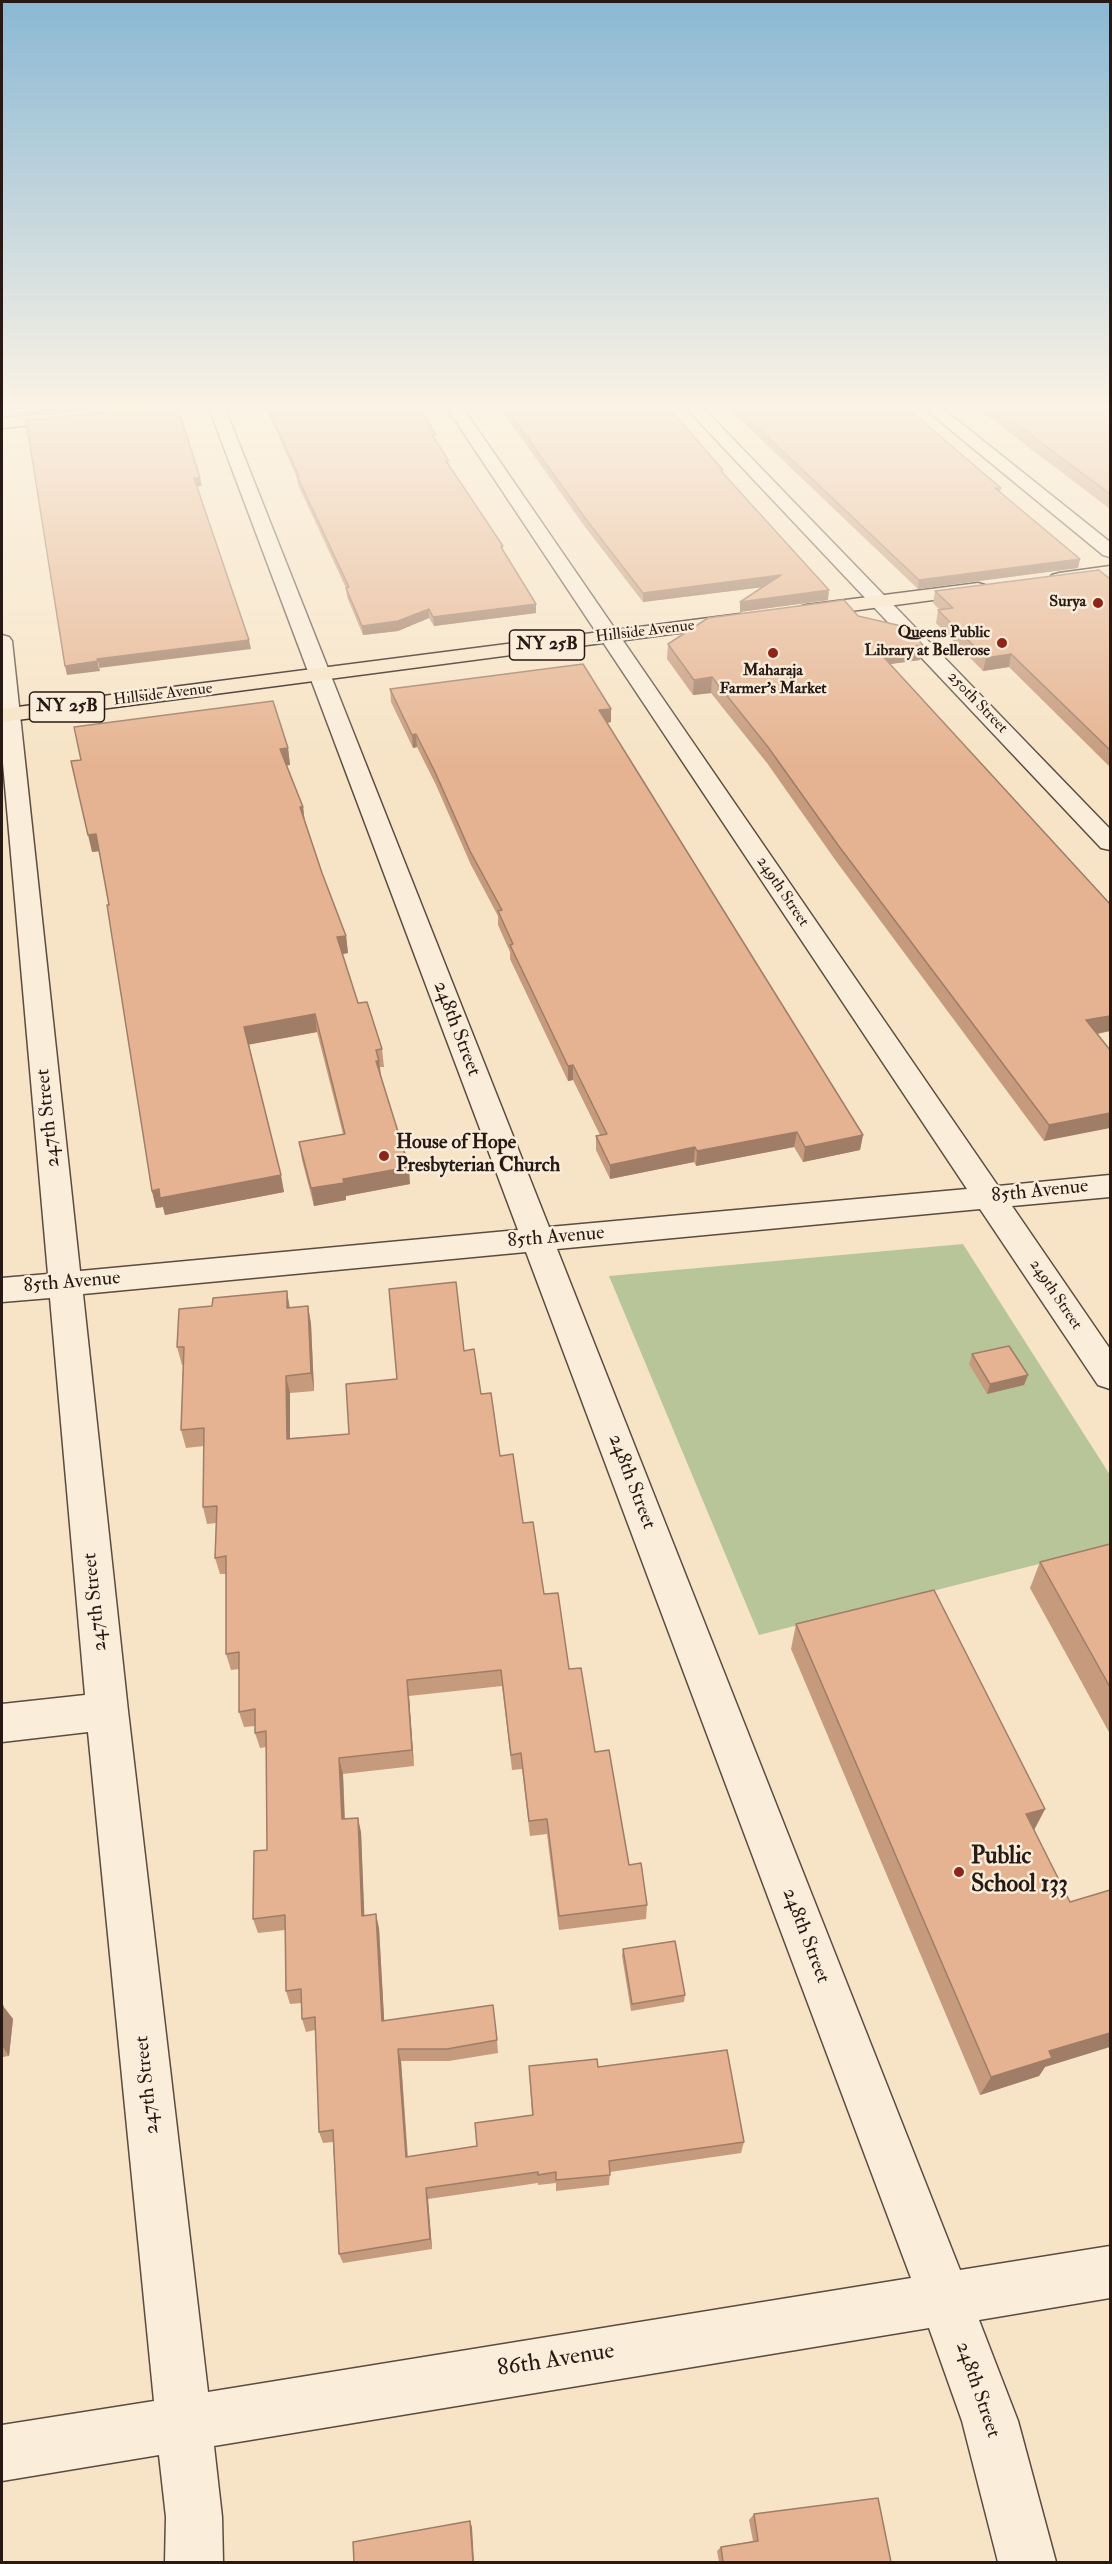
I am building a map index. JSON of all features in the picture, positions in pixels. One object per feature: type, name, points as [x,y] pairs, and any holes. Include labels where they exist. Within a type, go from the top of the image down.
[{"type":"main road","points":[[1041,581],[1110,572]]},
{"type":"main road","points":[[784,614],[995,587]]},
{"type":"main road","name":"Hillside Avenue","points":[[5,715],[762,617]]},
{"type":"street","name":"248th Street","points":[[263,528],[945,2298],[990,2421],[1027,2562]]},
{"type":"street","name":"249th Street","points":[[535,528],[1110,1376]]},
{"type":"street","name":"250th Street","points":[[808,528],[1110,843]]},
{"type":"street","points":[[1081,528],[1110,551]]},
{"type":"street","name":"247th Street","points":[[2,641],[5,715],[107,1712],[194,2517],[194,2562]]},
{"type":"street","name":"85th Avenue","points":[[2,1290],[1110,1186]]},
{"type":"street","points":[[2,1723],[107,1712]]},
{"type":"street","name":"86th Avenue","points":[[2,2452],[1110,2272]]},
{"type":"green space","points":[[963,1244],[1110,1475],[1110,1546],[759,1635],[609,1276]]},
{"type":"building","points":[[43,528],[211,528],[249,640],[97,659],[98,661],[65,666]]},
{"type":"building","points":[[321,528],[491,528],[536,604],[433,617],[429,609],[398,621],[362,626],[346,588],[349,587]]},
{"type":"building","points":[[592,528],[772,528],[829,590],[740,602],[781,575],[643,593]]},
{"type":"building","points":[[864,528],[1042,528],[1080,559],[919,580]]},
{"type":"building","points":[[1099,570],[1110,579],[1110,750],[1011,654],[986,658],[938,610],[953,608],[935,591]]},
{"type":"building","points":[[844,600],[858,616],[906,627],[923,645],[878,651],[1110,904],[1110,1016],[1086,1020],[1110,1050],[1110,1113],[1049,1125],[838,845],[768,747],[712,677],[694,680],[668,644],[708,618]]},
{"type":"building","points":[[583,664],[611,709],[599,710],[863,1135],[805,1147],[797,1132],[697,1151],[695,1147],[610,1165],[596,1136],[607,1134],[573,1065],[568,1066],[510,945],[513,944],[498,911],[502,910],[470,851],[416,734],[412,735],[390,689]]},
{"type":"building","points":[[273,701],[288,748],[280,749],[303,807],[300,807],[346,936],[337,937],[358,1003],[367,1002],[382,1049],[376,1050],[379,1061],[376,1061],[409,1167],[343,1179],[344,1183],[311,1188],[299,1142],[345,1134],[315,1014],[244,1027],[281,1175],[160,1198],[159,1189],[152,1191],[107,905],[109,905],[96,834],[88,835],[71,761],[81,760],[74,727]]},
{"type":"building","points":[[456,1282],[464,1351],[474,1349],[481,1394],[491,1393],[500,1456],[513,1454],[523,1523],[533,1522],[544,1594],[558,1593],[569,1669],[581,1668],[595,1752],[609,1750],[629,1865],[641,1863],[647,1905],[559,1916],[547,1819],[529,1821],[521,1753],[511,1755],[501,1670],[407,1680],[412,1750],[339,1758],[342,1819],[358,1818],[362,1916],[376,1914],[382,2021],[493,2005],[497,2040],[447,2049],[398,2049],[406,2157],[477,2146],[475,2123],[533,2115],[529,2066],[597,2059],[598,2067],[727,2050],[744,2142],[609,2161],[610,2175],[556,2180],[556,2172],[538,2175],[538,2172],[426,2188],[430,2239],[339,2254],[333,2130],[319,2132],[315,2017],[302,2019],[301,1989],[286,1991],[285,1915],[253,1919],[254,1851],[267,1850],[266,1731],[255,1733],[255,1709],[239,1712],[239,1652],[226,1654],[226,1556],[215,1558],[217,1506],[203,1507],[204,1428],[181,1430],[184,1347],[177,1347],[179,1309],[212,1306],[213,1298],[287,1291],[287,1308],[308,1306],[311,1373],[286,1376],[287,1439],[349,1434],[346,1384],[397,1379],[389,1289]]},
{"type":"building","points":[[1009,1346],[1028,1375],[990,1384],[972,1354]]},
{"type":"building","points":[[1110,1544],[1110,1687],[1040,1562]]},
{"type":"building","name":"Public School 133","points":[[934,1590],[1045,1809],[1026,1814],[1070,1902],[1110,1890],[1110,2033],[1049,2051],[1052,2058],[991,2077],[796,1624]]},
{"type":"building","points":[[675,1941],[685,1995],[632,2004],[623,1949]]},
{"type":"building","points":[[878,2498],[891,2562],[723,2562],[721,2547],[758,2541],[754,2514]]},
{"type":"building","points":[[470,2521],[473,2562],[354,2562],[353,2542]]},
{"type":"place","name":"Surya","points":[[1098,603]]},
{"type":"place","name":"Queens Public Library at Bellerose","points":[[1002,643]]},
{"type":"place","name":"Maharaja Farmer's Market","points":[[773,653]]},
{"type":"place","name":"House of Hope Presbyterian Church","points":[[384,1156]]},
{"type":"place","name":"Public School 133","points":[[959,1872]]}]
